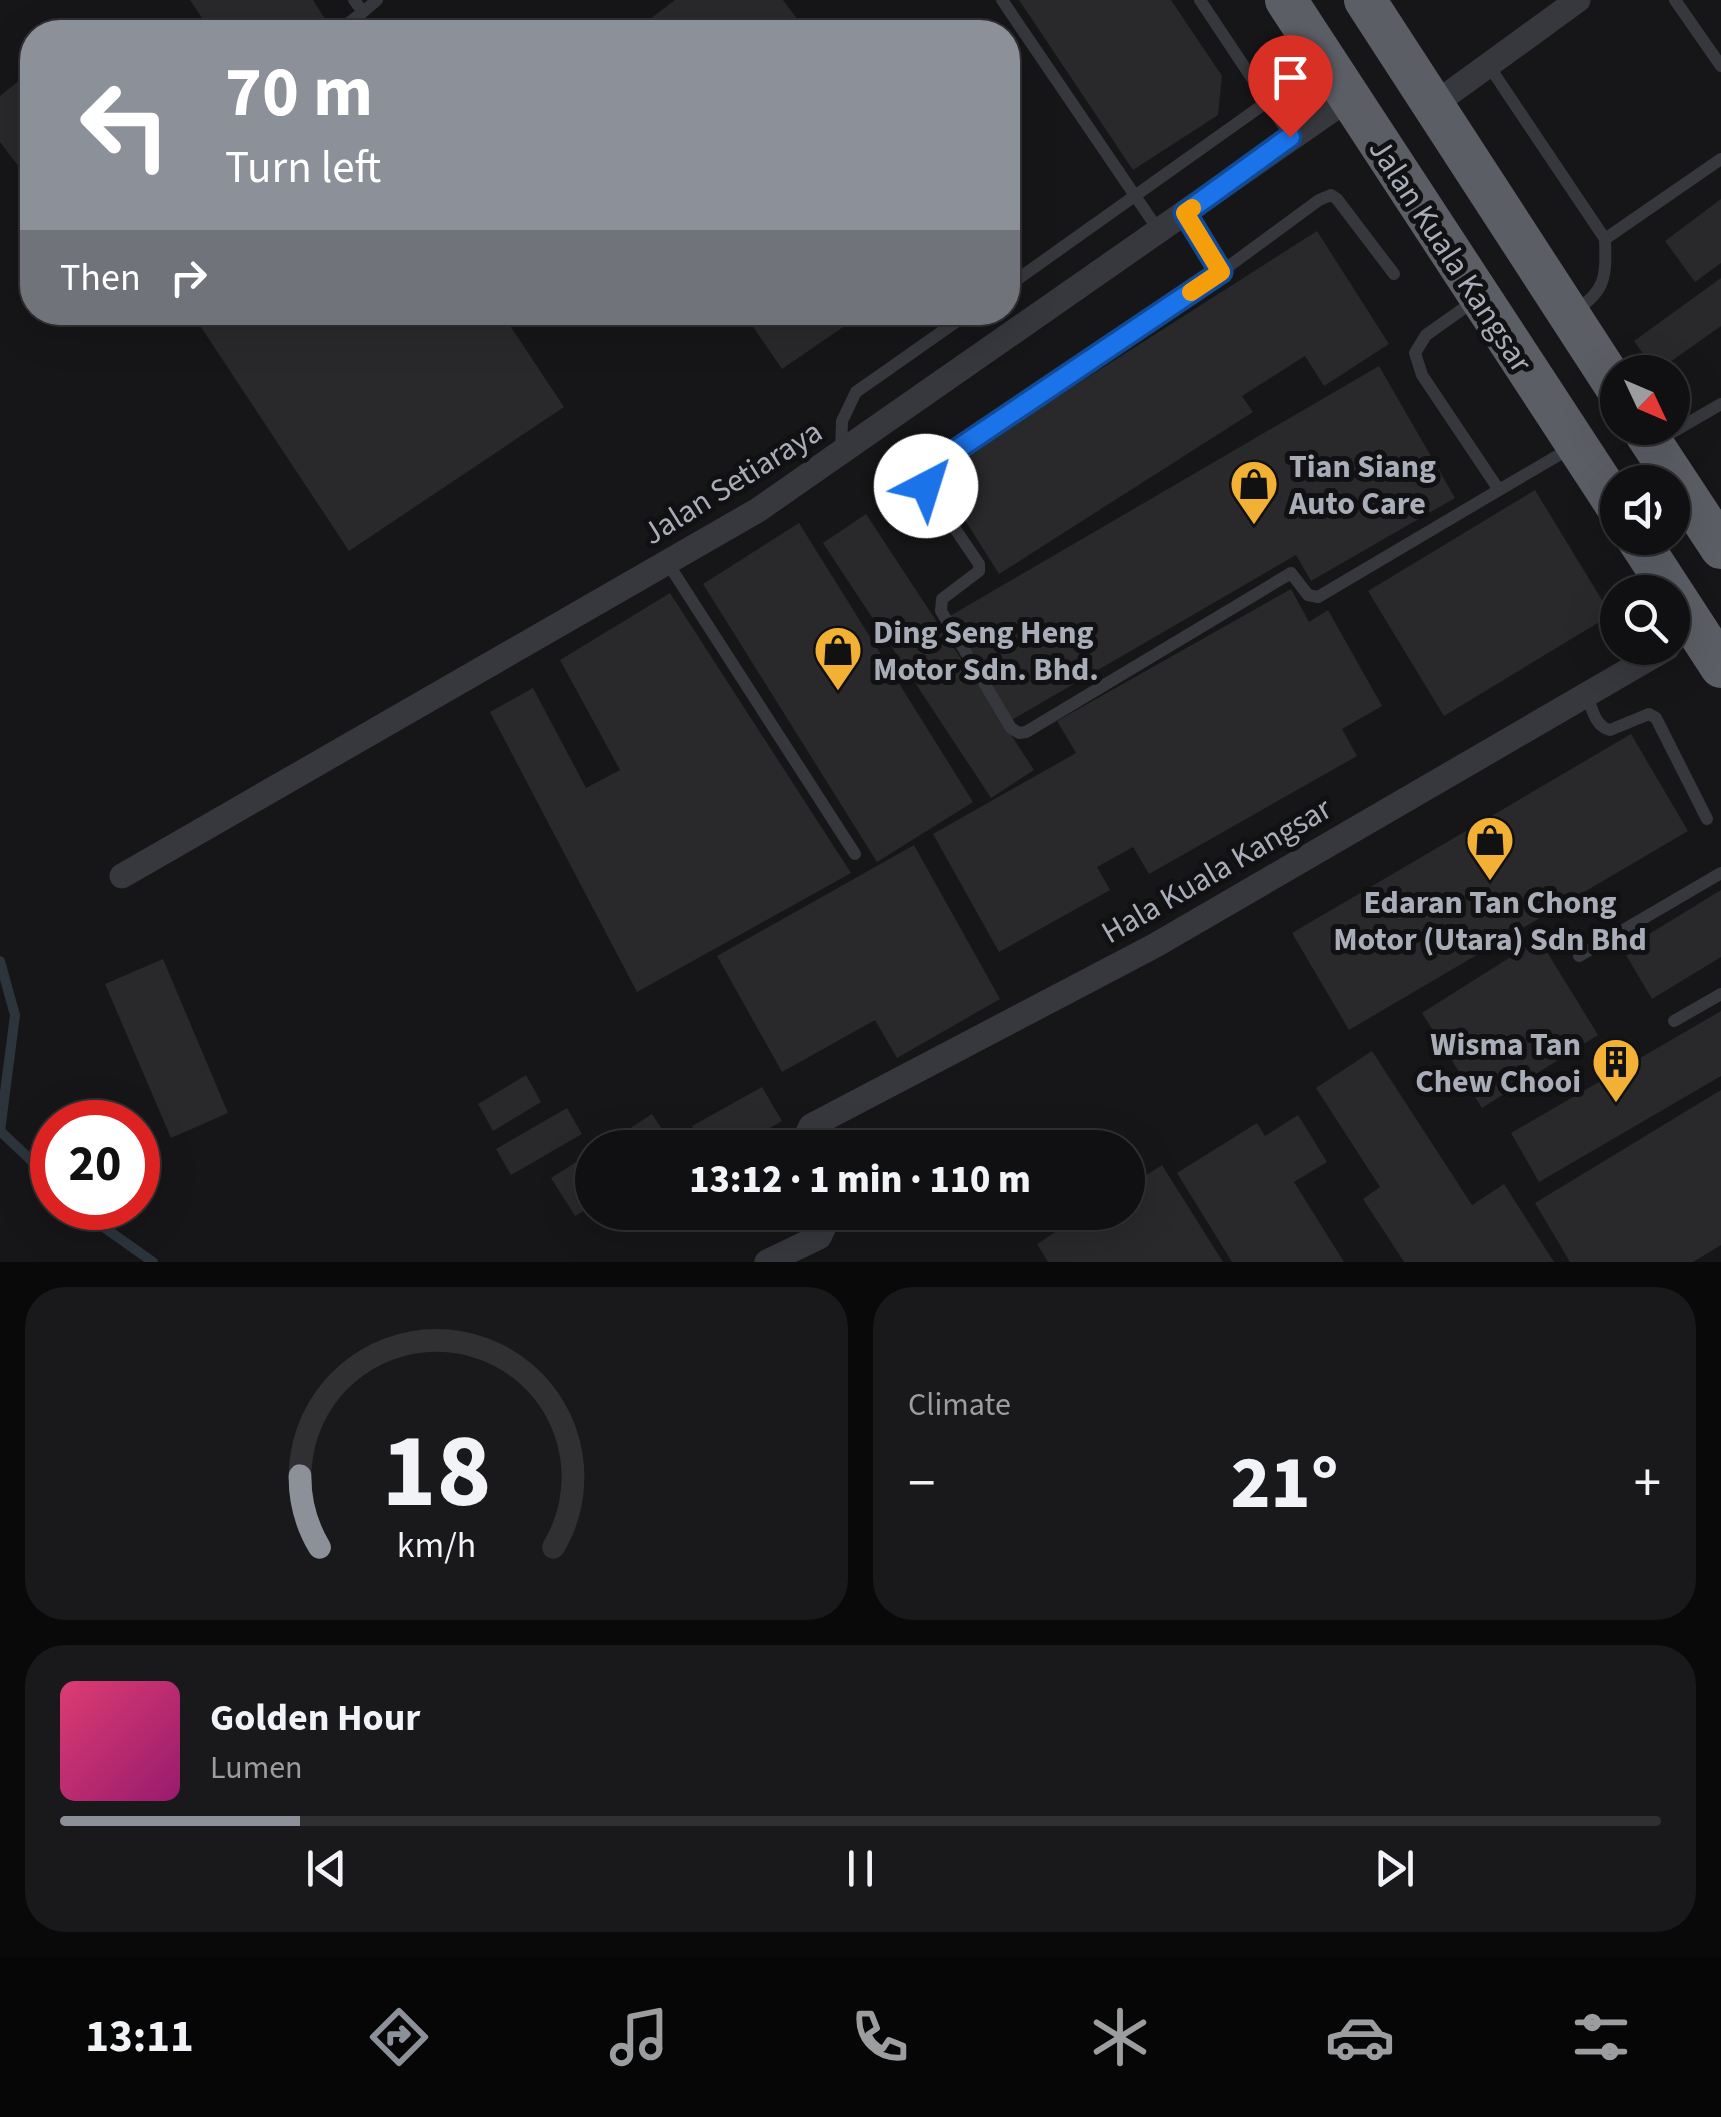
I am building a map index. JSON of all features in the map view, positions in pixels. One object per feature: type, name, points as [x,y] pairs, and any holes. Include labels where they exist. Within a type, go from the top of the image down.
[{"type":"highway","name":"Jalan Kuala Kangsar","points":[[1286,0],[1600,481]]},
{"type":"highway","name":"Jalan Kuala Kangsar","points":[[1365,0],[1600,362]]},
{"type":"highway","points":[[1654,445],[1721,548]]},
{"type":"highway","points":[[1690,648],[1721,667]]},
{"type":"street","points":[[1432,106],[1578,0]]},
{"type":"street","name":"Jalan Setiaraya","points":[[122,876],[758,510],[1349,98]]},
{"type":"street","name":"Hala Kuala Kangsar","points":[[809,1130],[1154,946],[1636,665]]},
{"type":"street","points":[[767,1262],[819,1238],[822,1230]]},
{"type":"lane","points":[[354,0],[363,12]]},
{"type":"lane","points":[[353,20],[376,0]]},
{"type":"lane","points":[[1200,0],[1290,137]]},
{"type":"lane","points":[[1675,0],[1721,66]]},
{"type":"lane","points":[[1020,27],[1159,231]]},
{"type":"lane","points":[[1020,277],[1326,61]]},
{"type":"lane","points":[[1489,66],[1604,239],[1603,282],[1594,298],[1569,315]]},
{"type":"lane","points":[[1604,239],[1721,159]]},
{"type":"lane","points":[[1394,274],[1331,195],[937,463],[928,474],[926,486],[979,564],[979,571],[971,579],[942,598],[941,611],[1011,728],[1026,732],[1291,573],[1308,595],[1318,597],[1576,445]]},
{"type":"lane","points":[[1185,213],[1221,272]]},
{"type":"lane","points":[[1479,298],[1426,335],[1415,353],[1422,375],[1499,490]]},
{"type":"lane","points":[[841,452],[842,421],[856,392],[951,325]]},
{"type":"lane","points":[[1690,418],[1721,404]]},
{"type":"lane","points":[[668,562],[855,854]]},
{"type":"lane","points":[[1586,693],[1603,728],[1610,730],[1649,714],[1656,718],[1707,819]]},
{"type":"lane","points":[[1579,956],[1721,873]]},
{"type":"lane","points":[[1674,1021],[1721,994]]},
{"type":"building","points":[[190,0],[313,0],[326,20],[203,20]]},
{"type":"building","points":[[675,0],[783,0],[798,20],[649,20]]},
{"type":"building","points":[[1019,0],[1171,0],[1222,76],[1218,115],[1133,170]]},
{"type":"building","points":[[20,80],[20,168],[0,142],[0,96]]},
{"type":"building","points":[[1721,199],[1721,263],[1695,282],[1665,241]]},
{"type":"building","points":[[1317,231],[1389,344],[1324,386],[1305,356],[1242,396],[1253,412],[999,574],[936,474]]},
{"type":"building","points":[[1721,278],[1721,326],[1680,355],[1644,355],[1634,341]]},
{"type":"building","points":[[200,325],[510,325],[564,407],[349,551]]},
{"type":"building","points":[[752,325],[846,325],[782,369]]},
{"type":"building","name":"Tian Siang Auto Care","points":[[1379,366],[1455,498],[1311,581],[1296,555],[1010,721],[950,616]]},
{"type":"building","points":[[1535,490],[1600,597],[1600,622],[1444,716],[1368,591]]},
{"type":"building","points":[[866,514],[1034,770],[991,798],[823,543]]},
{"type":"building","name":"Ding Seng Heng Motor Sdn. Bhd.","points":[[799,523],[973,802],[877,862],[703,584]]},
{"type":"building","points":[[1291,589],[1309,622],[1328,610],[1382,706],[1342,729],[1357,756],[1149,874],[1133,847],[1097,867],[1110,890],[999,952],[933,834],[1076,753],[1057,721]]},
{"type":"building","points":[[670,593],[851,873],[637,992],[490,712],[533,688],[586,788],[620,770],[560,660]]},
{"type":"building","name":"Edaran Tan Chong Motor (Utara) Sdn Bhd","points":[[1631,734],[1688,831],[1349,1030],[1292,933]]},
{"type":"building","points":[[914,845],[1000,999],[897,1058],[875,1020],[782,1072],[717,956]]},
{"type":"building","points":[[1721,890],[1721,957],[1652,999],[1623,950]]},
{"type":"building","points":[[1539,939],[1598,1035],[1482,1108],[1422,1013]]},
{"type":"building","points":[[163,959],[228,1113],[171,1138],[160,1112],[160,1100],[155,1100],[105,984]]},
{"type":"building","name":"Wisma Tan Chew Chooi","points":[[1721,1011],[1721,1076],[1539,1182],[1511,1133]]},
{"type":"building","points":[[1372,1051],[1472,1205],[1504,1184],[1554,1262],[1404,1262],[1363,1199],[1380,1187],[1316,1088]]},
{"type":"building","points":[[526,1075],[541,1102],[493,1131],[478,1104]]},
{"type":"building","points":[[762,1087],[782,1121],[766,1130],[694,1130],[692,1126]]},
{"type":"building","points":[[1721,1090],[1721,1245],[1693,1262],[1570,1262],[1535,1203]]},
{"type":"building","points":[[567,1108],[580,1130],[575,1130],[575,1138],[511,1175],[496,1149]]},
{"type":"building","points":[[652,1114],[662,1130],[628,1130]]},
{"type":"building","points":[[1298,1115],[1327,1162],[1294,1182],[1344,1262],[1232,1262],[1177,1173],[1257,1123],[1265,1136]]},
{"type":"building","points":[[575,1163],[575,1216],[551,1178]]},
{"type":"building","points":[[1162,1165],[1223,1262],[1048,1262],[1037,1244],[1058,1230],[1145,1230],[1145,1176]]},
{"type":"waterway","points":[[0,961],[15,1015],[0,1131],[30,1159]]},
{"type":"waterway","points":[[108,1230],[153,1262]]},
{"type":"slow traffic","points":[[1191,292],[1221,272],[1185,213],[1192,208]]},
{"type":"place","name":"Tian Siang Auto Care","points":[[1254,526]]},
{"type":"place","name":"Ding Seng Heng Motor Sdn. Bhd.","points":[[838,692]]},
{"type":"place","name":"Edaran Tan Chong Motor (Utara) Sdn Bhd","points":[[1490,882]]},
{"type":"place","name":"Wisma Tan Chew Chooi","points":[[1616,1104]]},
{"type":"route","points":[[926,486],[928,474],[937,463],[1221,272],[1185,213],[1290,137]]}]
